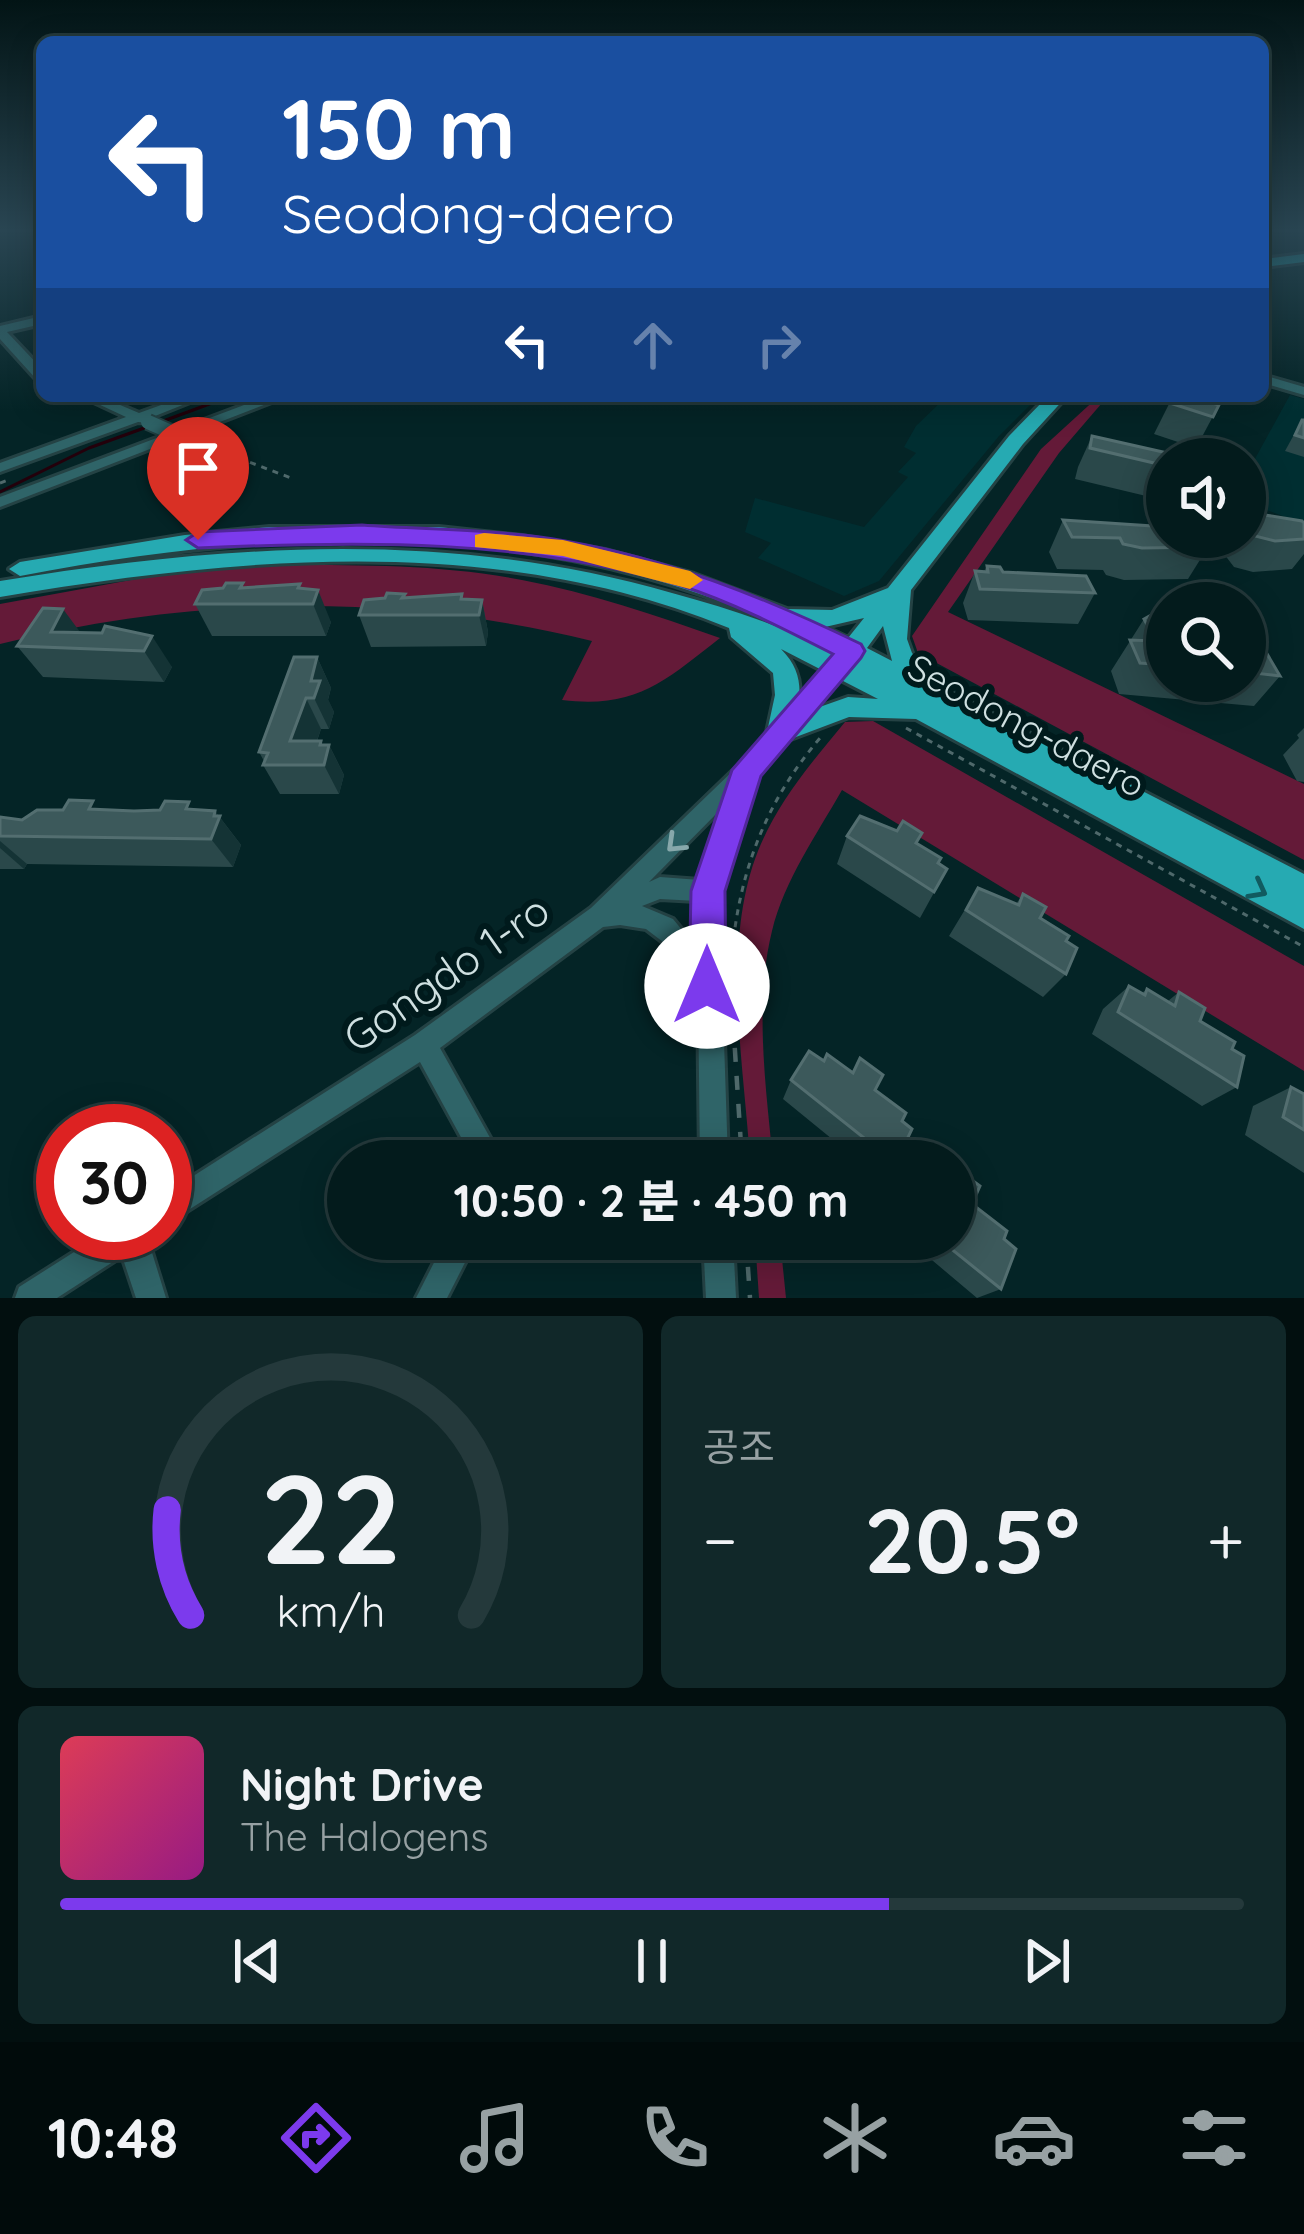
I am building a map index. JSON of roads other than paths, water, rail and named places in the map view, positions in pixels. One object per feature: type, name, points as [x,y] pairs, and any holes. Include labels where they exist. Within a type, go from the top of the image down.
[{"type":"main road","points":[[845,658],[1016,440],[1052,402]]},
{"type":"main road","name":"Seodong-daero","points":[[0,573],[185,541],[262,534],[382,534],[563,548],[689,580],[760,607],[1304,914]]},
{"type":"main road","name":"Seodong-daero","points":[[0,589],[184,561],[395,553],[545,567],[751,623],[845,658]]},
{"type":"main road","points":[[760,607],[815,620],[838,620],[857,615],[902,584]]},
{"type":"main road","points":[[902,584],[892,630],[894,648],[938,708]]},
{"type":"main road","points":[[708,610],[787,668],[792,686],[780,732]]},
{"type":"main road","points":[[780,732],[848,707],[938,708]]},
{"type":"main road","name":"Seodong-daero","points":[[938,708],[1304,889]]},
{"type":"street","points":[[36,322],[0,331],[36,370]]},
{"type":"street","points":[[1269,381],[1304,391]]},
{"type":"street","points":[[103,402],[177,434]]},
{"type":"street","points":[[0,468],[184,402]]},
{"type":"street","points":[[0,502],[264,402]]},
{"type":"street","name":"Gongdo 1-ro","points":[[192,1194],[424,1044],[599,916],[748,770],[845,658]]},
{"type":"street","points":[[715,1140],[723,987],[708,891],[748,770]]},
{"type":"street","points":[[599,916],[639,893],[660,888],[708,891]]},
{"type":"street","points":[[599,916],[632,911],[658,920],[723,987]]},
{"type":"street","points":[[424,1044],[477,1140]]},
{"type":"street","points":[[30,1298],[89,1260]]},
{"type":"street","points":[[139,1260],[151,1298]]},
{"type":"street","points":[[431,1298],[451,1260]]},
{"type":"street","points":[[719,1260],[721,1298]]},
{"type":"waterway","points":[[158,423],[215,402]]},
{"type":"waterway","points":[[0,492],[89,448],[147,427]]}]
